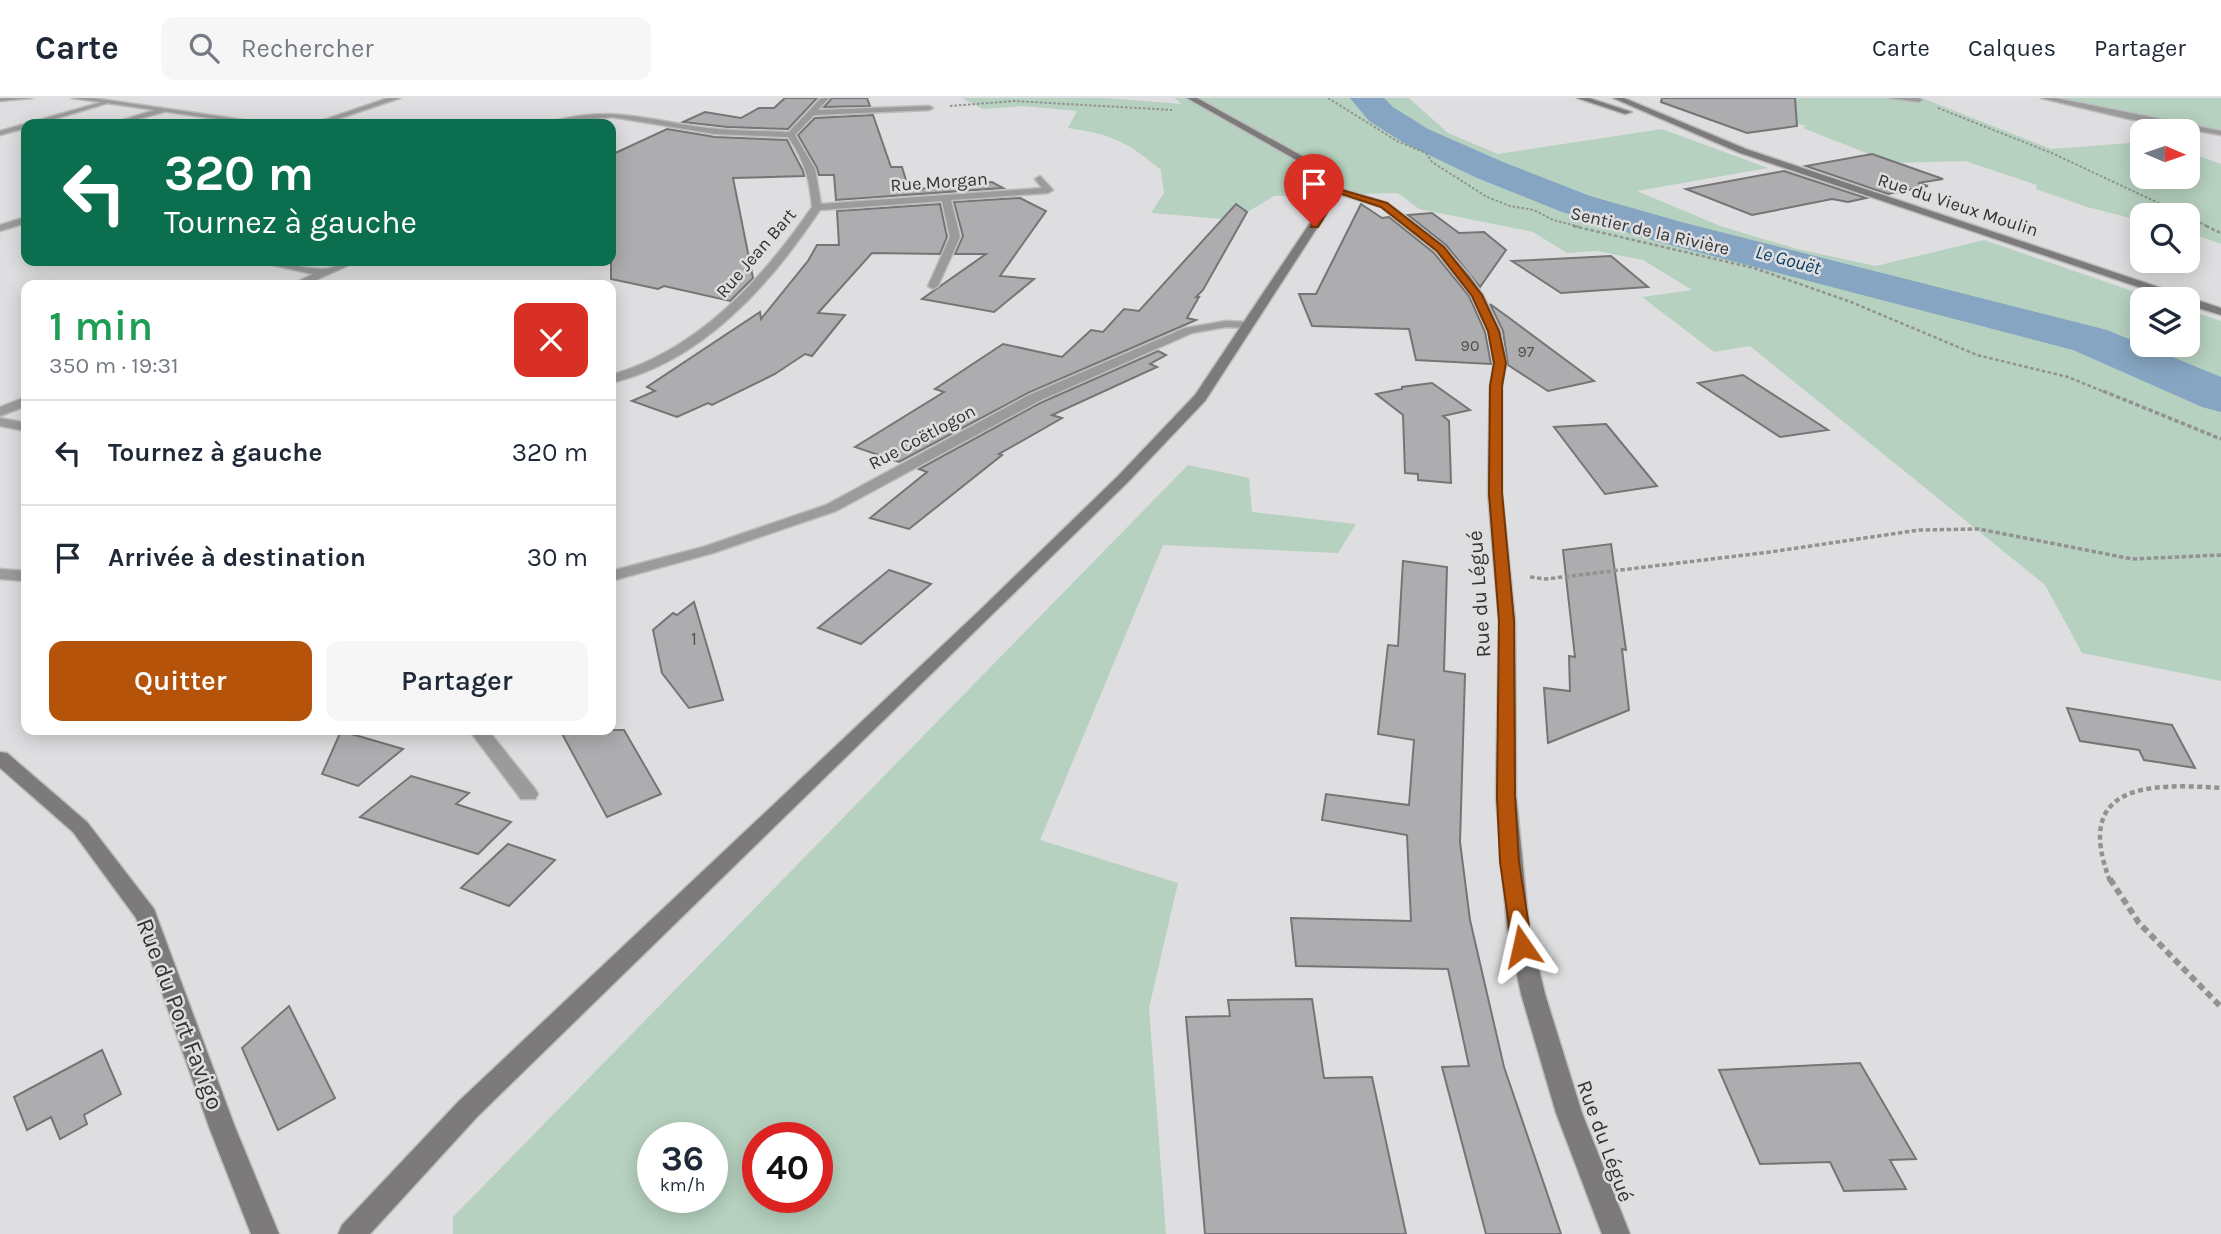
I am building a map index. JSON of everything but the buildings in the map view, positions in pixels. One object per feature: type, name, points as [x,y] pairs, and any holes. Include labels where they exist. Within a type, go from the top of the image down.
[{"type":"street","points":[[0,99],[28,98]]},
{"type":"street","points":[[76,98],[229,119]]},
{"type":"street","points":[[331,119],[396,98]]},
{"type":"street","points":[[567,119],[607,113],[704,130],[791,135],[825,98]]},
{"type":"street","name":"Rue du Légué","points":[[1191,98],[1320,169],[1337,190],[1384,205],[1440,249],[1471,286],[1486,313],[1499,349],[1495,493],[1496,523],[1504,575],[1506,796],[1518,926],[1533,995],[1569,1114],[1616,1234]]},
{"type":"street","name":"Rue du Vieux Moulin","points":[[1581,98],[2147,287]]},
{"type":"street","name":"Rue du Vieux Moulin","points":[[1617,98],[1721,143]]},
{"type":"street","points":[[2045,98],[2221,134]]},
{"type":"street","points":[[814,113],[929,108]]},
{"type":"street","points":[[791,135],[805,154],[816,180],[817,207]]},
{"type":"street","name":"Rue Morgan","points":[[817,207],[1048,190],[1040,178]]},
{"type":"street","points":[[352,1234],[468,1109],[1123,479],[1200,398],[1337,190]]},
{"type":"street","points":[[933,286],[955,237],[946,198]]},
{"type":"street","name":"Rue Jean Bart","points":[[616,378],[628,376],[688,345],[744,299],[817,207]]},
{"type":"street","points":[[7,214],[21,218]]},
{"type":"street","points":[[0,228],[21,221]]},
{"type":"street","points":[[286,266],[324,273]]},
{"type":"street","points":[[308,280],[341,266]]},
{"type":"street","name":"Rue du Vieux Moulin","points":[[2200,305],[2221,312]]},
{"type":"street","name":"Rue Coëtlogon","points":[[616,575],[708,550],[831,508],[1034,398],[1189,330],[1226,324],[1248,325]]},
{"type":"street","points":[[0,412],[21,403]]},
{"type":"street","points":[[0,422],[21,426]]},
{"type":"street","points":[[0,574],[21,576]]},
{"type":"street","points":[[482,735],[528,794]]},
{"type":"street","name":"Rue du Port Favigo","points":[[0,758],[80,827],[146,915],[222,1127],[265,1234]]},
{"type":"lane","points":[[1892,98],[1919,100]]},
{"type":"lane","points":[[50,119],[108,102]]},
{"type":"lane","points":[[130,119],[161,110]]},
{"type":"lane","points":[[0,133],[21,127]]},
{"type":"path","name":"Sentier de la Rivière","points":[[1328,98],[1397,141],[1426,153],[1432,162],[1499,201],[1626,240],[1690,252],[1766,272],[1852,302],[1977,355],[2068,377],[2221,439]]},
{"type":"path","points":[[1919,100],[2054,154],[2158,203]]},
{"type":"path","points":[[929,108],[1014,101],[1179,110]]},
{"type":"path","points":[[2200,223],[2221,233]]},
{"type":"path","points":[[1504,575],[1546,579],[1770,552],[1919,530],[1979,529],[2132,559],[2221,555]]},
{"type":"path","points":[[2221,788],[2149,788],[2125,794],[2113,804],[2100,823],[2100,849],[2116,892],[2164,951],[2221,1007]]},
{"type":"green space","points":[[962,98],[1106,98],[1182,104],[1175,98],[1409,98],[1448,133],[1498,154],[1662,129],[1768,168],[1637,191],[1720,226],[1797,249],[1876,266],[1984,240],[2130,290],[2130,357],[2200,357],[2200,314],[2221,321],[2221,681],[2082,653],[2045,585],[1750,346],[1714,352],[1642,297],[1692,290],[1643,260],[1597,251],[1567,253],[1533,232],[1419,209],[1398,193],[1274,196],[1234,220],[1151,213],[1164,193],[1161,170],[1139,152],[1118,141],[1096,133],[1068,128],[1077,111],[1023,106],[983,109]]},
{"type":"green space","points":[[1720,98],[1922,98],[2051,149],[2130,143],[2130,189],[2200,189],[2200,156],[2221,164],[2221,244],[2200,236],[2200,203],[2130,203],[2130,218],[2087,207],[2036,189],[2037,185],[1965,161],[1892,163],[1803,128],[1806,126]]},
{"type":"green space","points":[[2054,98],[2221,98],[2221,131],[2200,127],[2200,119],[2160,119]]},
{"type":"green space","points":[[1188,465],[1249,478],[1252,512],[1356,524],[1338,553],[1163,545],[1040,840],[1178,883],[1149,1008],[1166,1234],[453,1234],[453,1217]]},
{"type":"waterway","name":"Le Gouët","points":[[1366,98],[1381,114],[1416,136],[1490,170],[1576,204],[1670,232],[2090,340],[2221,396]]},
{"type":"route","points":[[1314,226],[1337,190],[1384,205],[1440,249],[1465,276],[1494,331],[1500,363],[1496,386],[1496,523],[1504,575],[1507,621],[1506,796],[1510,862],[1522,946]]}]
